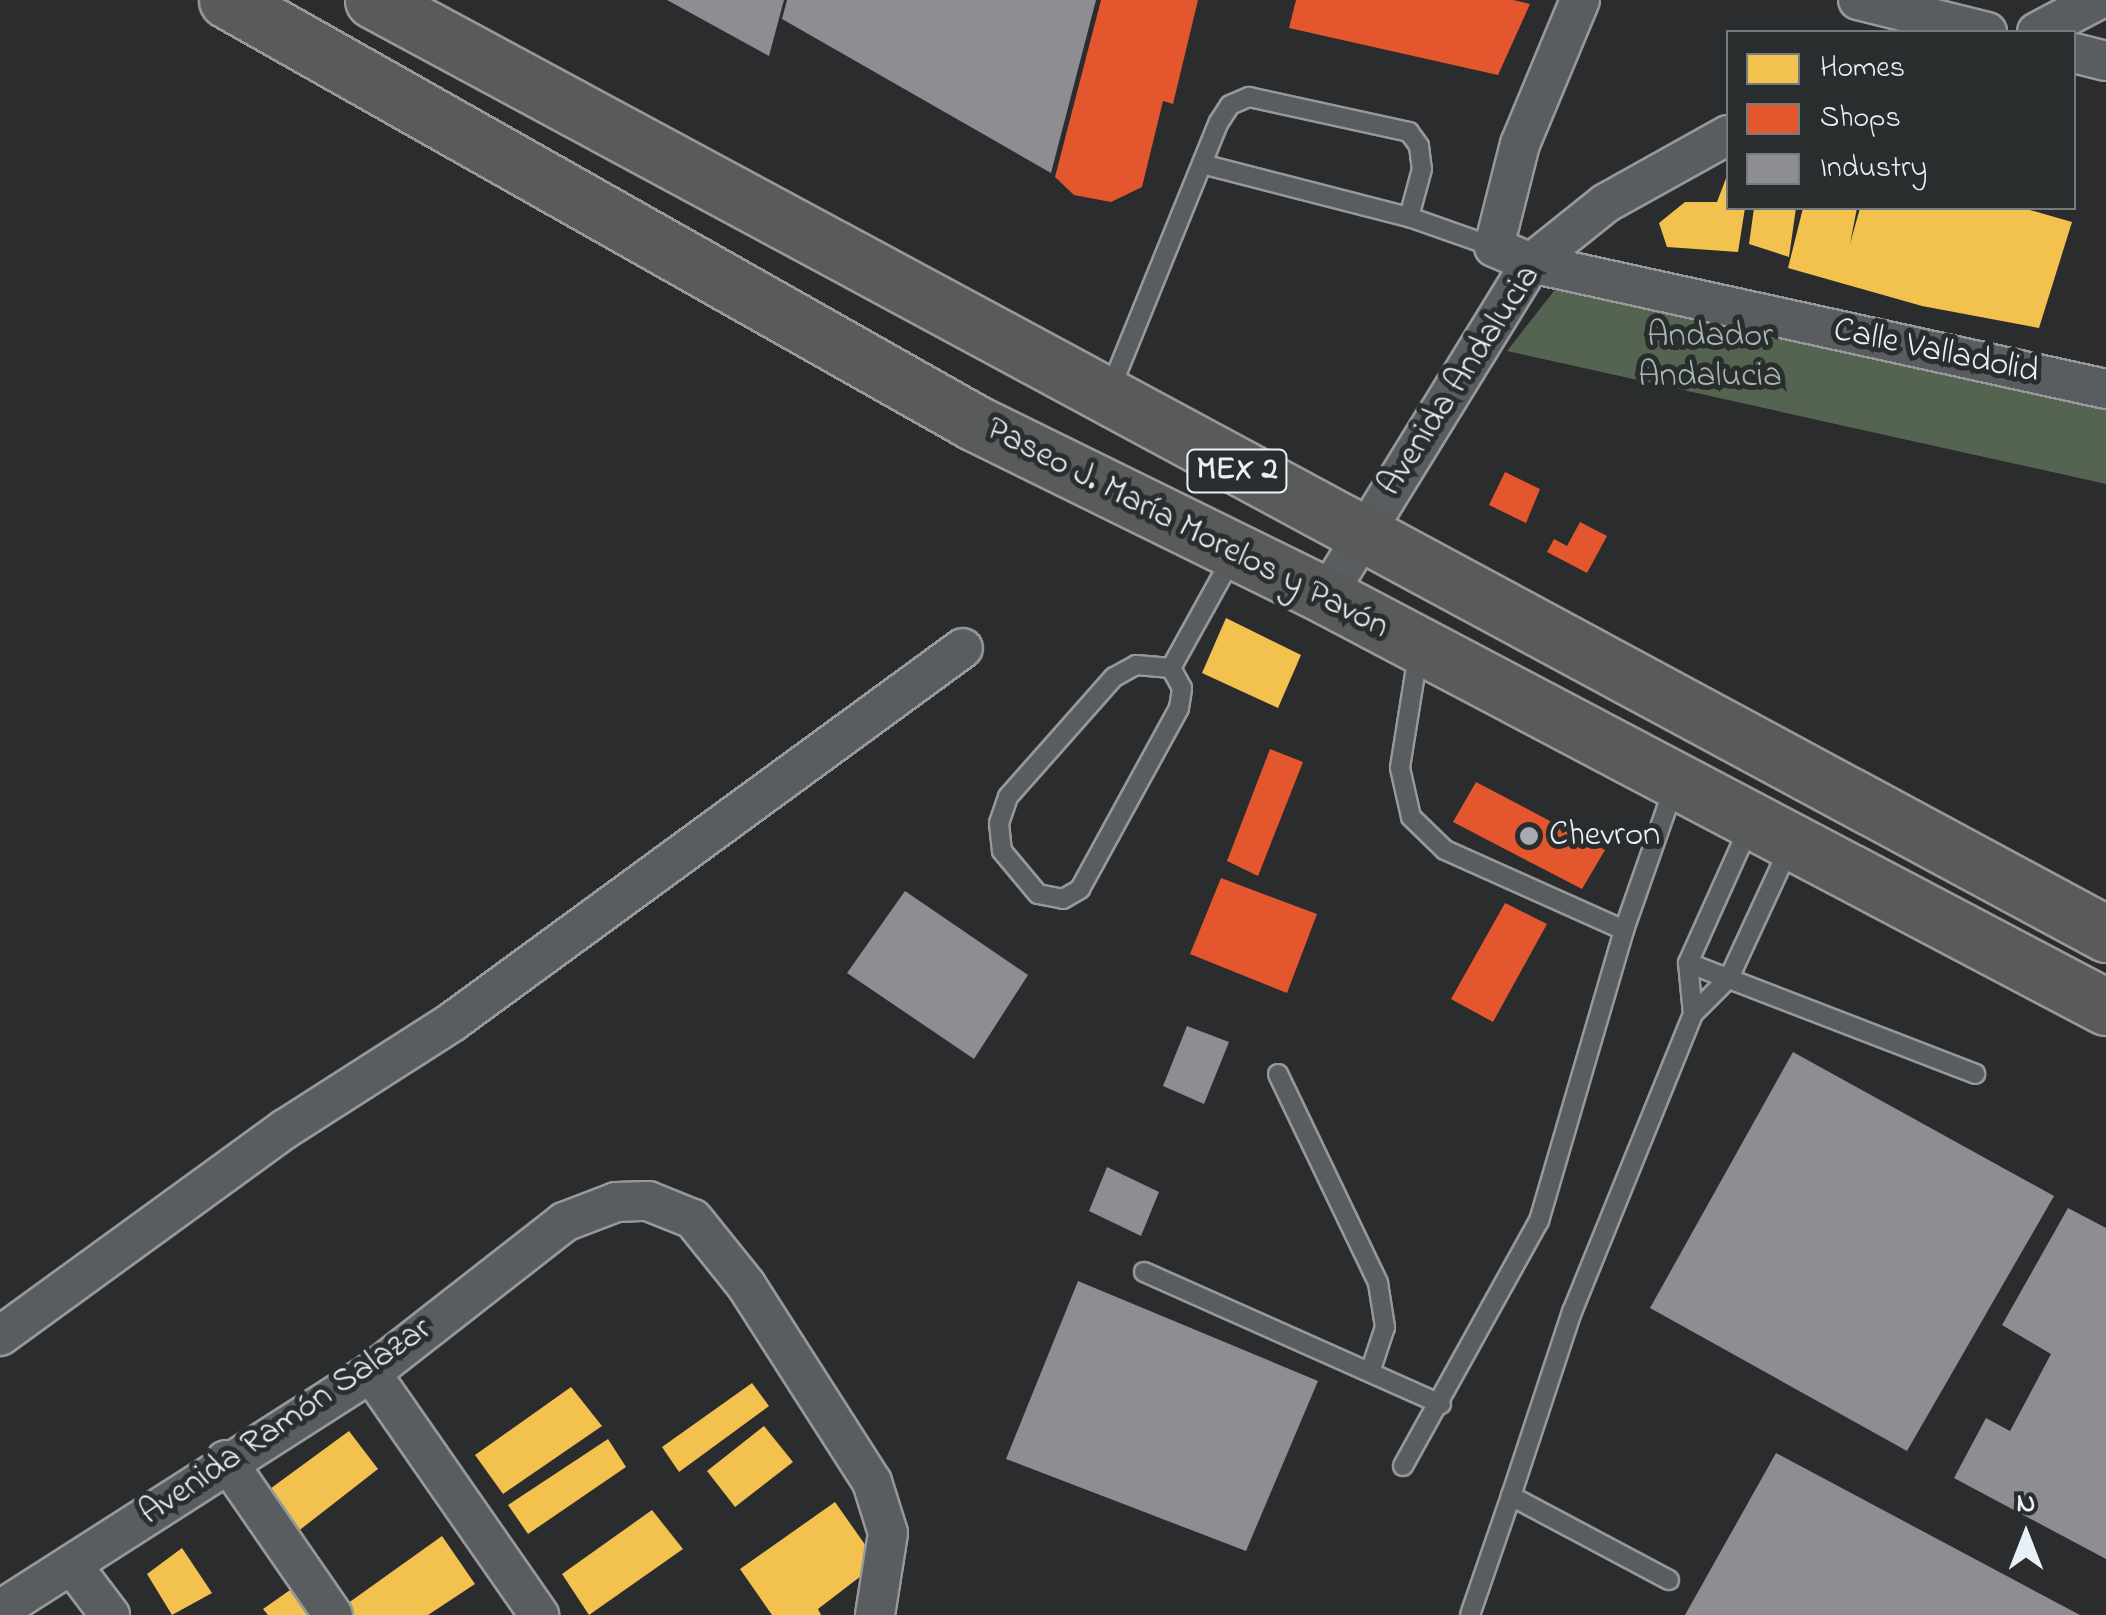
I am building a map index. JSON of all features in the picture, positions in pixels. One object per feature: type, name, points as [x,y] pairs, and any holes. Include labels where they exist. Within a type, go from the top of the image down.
[{"type":"highway","name":"Paseo J. María Morelos y Pavón","points":[[227,0],[975,423],[1326,596],[1773,828],[2106,1007]]},
{"type":"highway","name":"Paseo J. María Morelos y Pavón","points":[[373,0],[1360,537],[2106,934]]},
{"type":"highway","points":[[412,0],[448,43]]},
{"type":"street","points":[[1494,247],[1520,144],[1580,0]]},
{"type":"street","points":[[1858,0],[1980,30]]},
{"type":"street","points":[[2041,30],[2098,0]]},
{"type":"street","points":[[2076,54],[2106,61]]},
{"type":"street","name":"Avenida Andalucia","points":[[1326,596],[1531,263],[1606,203],[1726,136]]},
{"type":"street","name":"Calle Valladolid","points":[[1494,247],[1531,263],[2106,390]]},
{"type":"street","points":[[0,1336],[285,1129],[452,1022],[963,648]]},
{"type":"street","name":"Avenida Ramón Salazar","points":[[0,1610],[226,1460],[371,1373],[564,1222],[616,1202],[648,1201],[693,1219],[746,1286],[872,1482],[884,1506],[886,1562],[876,1615]]},
{"type":"street","points":[[371,1373],[539,1615]]},
{"type":"street","points":[[226,1460],[333,1615]]},
{"type":"street","points":[[72,1565],[110,1615]]},
{"type":"lane","points":[[1106,399],[1230,105],[1249,97],[1408,132],[1419,146],[1422,168],[1409,217]]},
{"type":"lane","points":[[1202,164],[1409,217],[1494,247]]},
{"type":"lane","points":[[1171,668],[1235,553]]},
{"type":"lane","points":[[1420,646],[1400,768],[1411,817],[1444,850],[1624,930]]},
{"type":"lane","points":[[1136,664],[1171,668],[1182,688],[1179,708],[1080,889],[1063,900],[1038,894],[1002,851],[999,823],[1008,798],[1114,677],[1136,664]]},
{"type":"lane","points":[[1404,1466],[1540,1221],[1624,930],[1677,779]]},
{"type":"lane","points":[[1693,1014],[1688,963],[1773,828]]},
{"type":"lane","points":[[1470,1615],[1572,1312],[1693,1014],[1729,978],[1773,828]]},
{"type":"lane","points":[[1688,963],[1975,1074]]},
{"type":"lane","points":[[1278,1074],[1378,1283],[1385,1327],[1370,1372]]},
{"type":"lane","points":[[1144,1272],[1440,1404]]},
{"type":"lane","points":[[1511,1496],[1669,1580]]},
{"type":"green space","name":"Andador Andalucia","points":[[1561,282],[2106,404],[2106,484],[1507,351]]},
{"type":"building: Homes","points":[[1726,178],[1726,210],[1745,210],[1738,252],[1667,247],[1659,223],[1685,202],[1717,202]]},
{"type":"building: Homes","points":[[1754,210],[1796,210],[1789,257],[1749,244]]},
{"type":"building: Homes","points":[[1802,210],[1857,210],[1850,244],[1859,210],[2030,210],[2072,222],[2039,328],[1922,306],[1788,268]]},
{"type":"building: Homes","points":[[1226,618],[1301,655],[1278,708],[1202,673]]},
{"type":"building: Homes","points":[[752,1383],[769,1406],[679,1472],[662,1447]]},
{"type":"building: Homes","points":[[571,1387],[602,1426],[503,1494],[475,1455]]},
{"type":"building: Homes","points":[[764,1426],[793,1462],[735,1507],[707,1471]]},
{"type":"building: Homes","points":[[349,1431],[378,1469],[292,1536],[263,1494]]},
{"type":"building: Homes","points":[[608,1439],[626,1467],[528,1534],[508,1505]]},
{"type":"building: Homes","points":[[835,1502],[878,1563],[818,1609],[821,1615],[772,1615],[740,1569]]},
{"type":"building: Homes","points":[[652,1510],[683,1549],[589,1615],[562,1574]]},
{"type":"building: Homes","points":[[442,1536],[475,1584],[428,1615],[350,1615],[344,1606]]},
{"type":"building: Homes","points":[[182,1548],[212,1593],[172,1615],[147,1574]]},
{"type":"building: Homes","points":[[300,1583],[325,1615],[268,1615],[263,1609]]},
{"type":"building: Shops","points":[[1101,0],[1198,0],[1173,104],[1163,101],[1142,187],[1111,202],[1074,195],[1055,177]]},
{"type":"building: Shops","points":[[1296,0],[1513,0],[1530,4],[1498,75],[1289,28]]},
{"type":"building: Shops","points":[[1505,472],[1540,489],[1526,523],[1489,505]]},
{"type":"building: Shops","points":[[1580,522],[1607,536],[1587,573],[1547,552],[1554,539],[1567,546]]},
{"type":"building: Shops","points":[[1270,749],[1303,762],[1258,876],[1227,861]]},
{"type":"building: Shops","name":"Chevron","points":[[1476,782],[1605,850],[1582,889],[1453,822]]},
{"type":"building: Shops","points":[[1221,878],[1317,914],[1287,993],[1190,954]]},
{"type":"building: Shops","name":"Chevron","points":[[1505,903],[1547,924],[1493,1022],[1451,999]]},
{"type":"building: Industry","points":[[667,0],[784,0],[769,56]]},
{"type":"building: Industry","points":[[787,0],[1096,0],[1051,173],[782,19]]},
{"type":"building: Industry","points":[[905,891],[1028,975],[974,1059],[847,973]]},
{"type":"building: Industry","points":[[1187,1026],[1229,1042],[1204,1104],[1163,1086]]},
{"type":"building: Industry","points":[[1793,1052],[2054,1196],[1907,1451],[1650,1308]]},
{"type":"building: Industry","points":[[1107,1167],[1159,1192],[1141,1236],[1089,1211]]},
{"type":"building: Industry","points":[[2068,1208],[2106,1228],[2106,1559],[1954,1478],[1986,1418],[2010,1431],[2051,1354],[2002,1325]]},
{"type":"building: Industry","points":[[1078,1281],[1318,1381],[1246,1551],[1006,1459]]},
{"type":"building: Industry","points":[[1776,1453],[2080,1615],[1685,1615]]},
{"type":"place","name":"Chevron","points":[[1529,836]]}]
